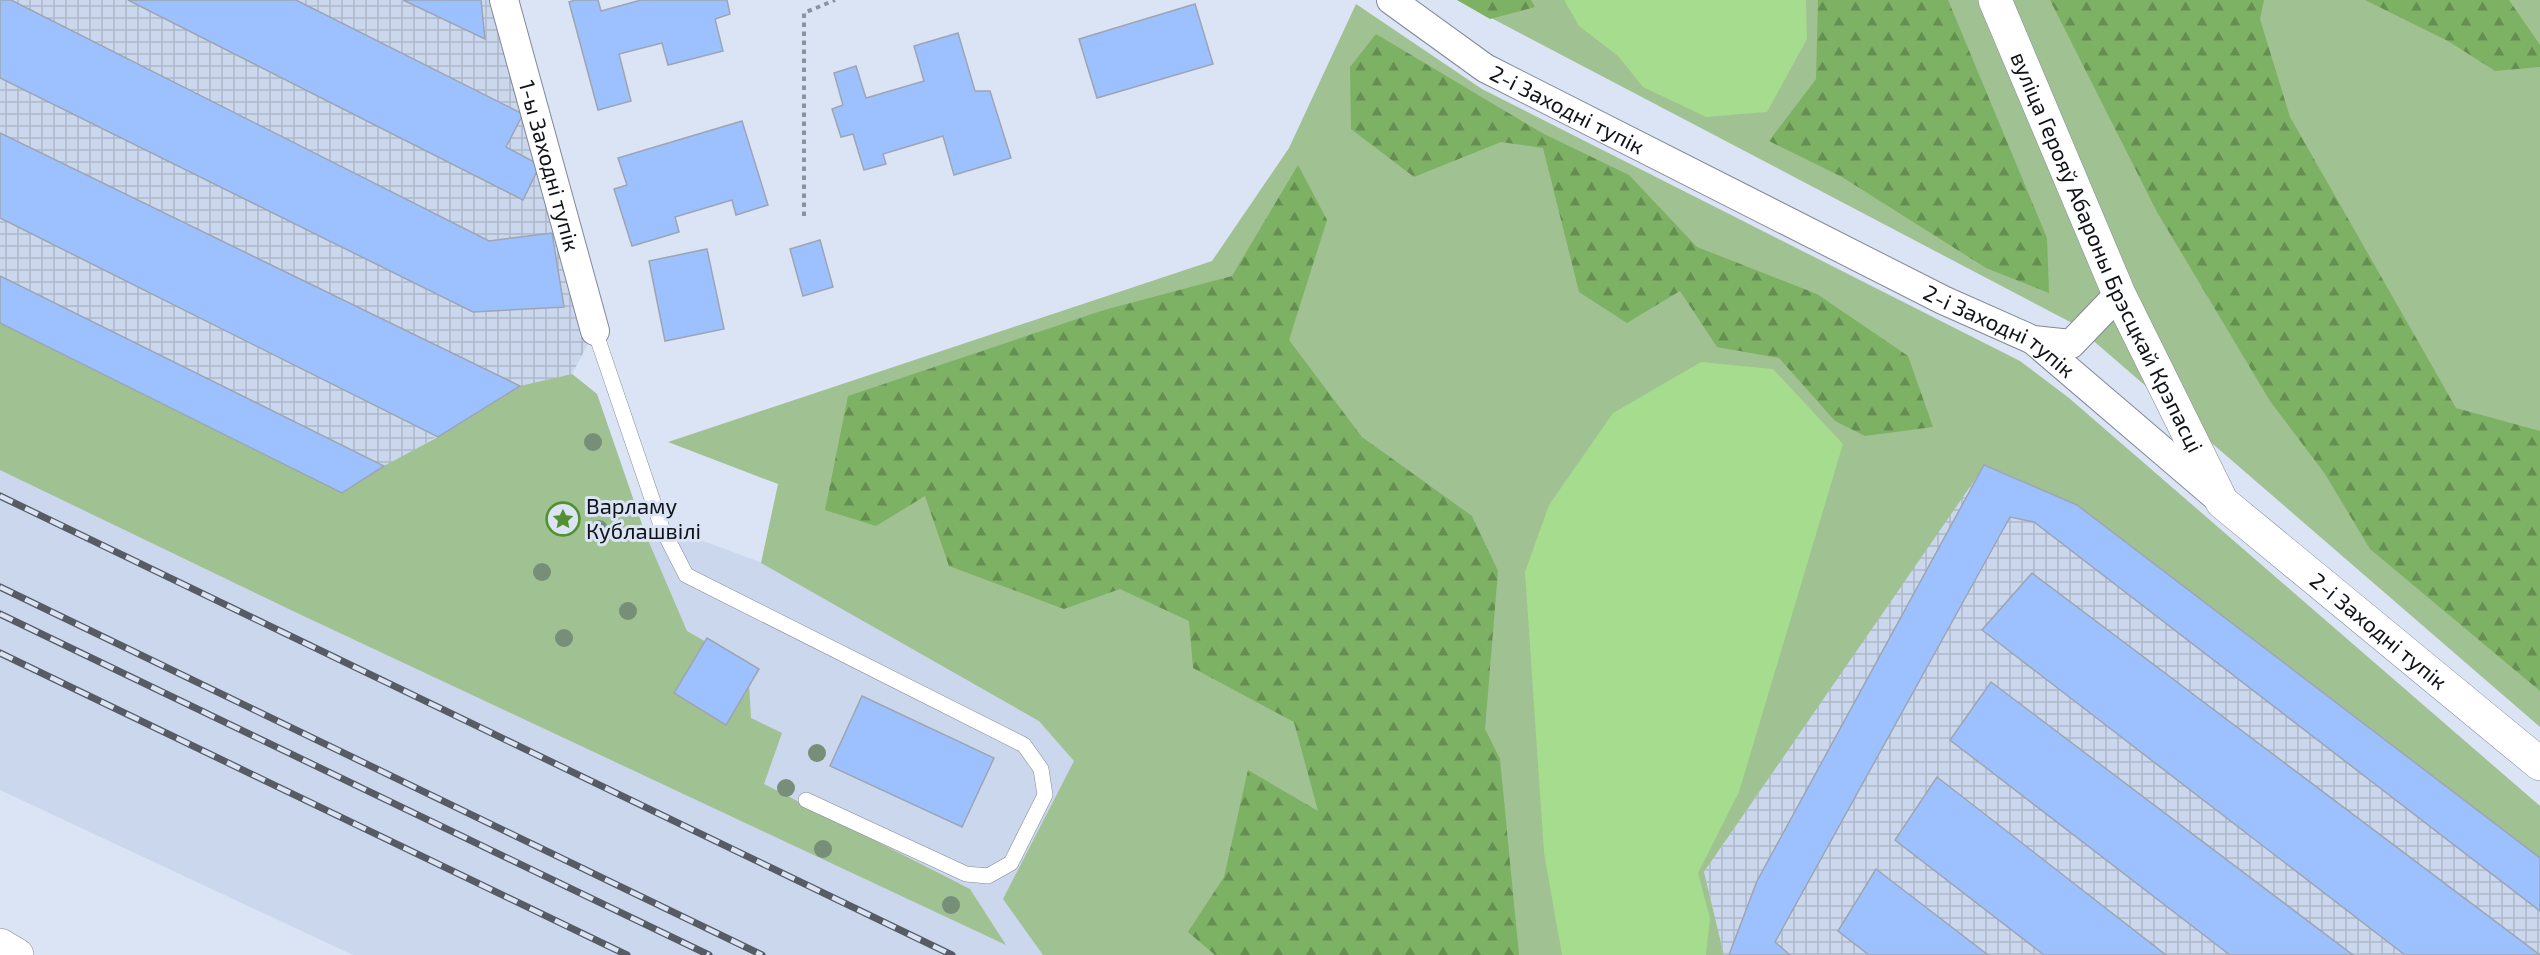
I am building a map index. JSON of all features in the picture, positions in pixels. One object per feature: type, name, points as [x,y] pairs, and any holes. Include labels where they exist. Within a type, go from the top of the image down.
[{"type":"main road","name":"вуліца Герояў Абароны Брэсцкай Крэпасці","points":[[1995,0],[2119,294],[2222,502]]},
{"type":"main road","name":"2-і Заходні тупік","points":[[2222,502],[2540,764]]},
{"type":"main road","points":[[0,945],[17,955]]},
{"type":"street","name":"1-ы Заходні тупік","points":[[504,0],[595,332]]},
{"type":"street","name":"2-і Заходні тупік","points":[[1391,0],[1485,68],[1943,300],[2032,340],[2222,502]]},
{"type":"street","points":[[2032,340],[2071,344],[2119,294]]},
{"type":"lane","points":[[595,332],[662,528],[686,575],[1024,745],[1041,769],[1045,795],[1011,863],[988,876],[966,874],[806,800]]},
{"type":"path","points":[[804,216],[804,13],[835,0]]},
{"type":"shaded area","points":[[0,0],[504,0],[595,331],[572,374],[520,387],[342,493],[0,323]]},
{"type":"shaded area","points":[[1457,0],[2540,0],[2540,727],[2074,324]]},
{"type":"shaded area","points":[[1564,0],[1806,0],[1807,39],[1767,112],[1706,117],[1643,87],[1618,56],[1579,26]]},
{"type":"shaded area","points":[[1356,4],[1482,89],[2020,361],[2069,398],[2540,806],[2540,858],[2077,505],[1985,465],[1704,872],[1724,955],[1043,955],[1003,899],[1074,761],[1039,721],[761,563],[778,484],[668,442],[1212,261],[1289,148]]},
{"type":"shaded area","points":[[0,323],[384,466],[438,437],[572,374],[597,394],[645,533],[675,525],[687,535],[1053,670],[1171,955],[353,955],[0,790]]},
{"type":"shaded area","points":[[0,323],[342,493],[520,386],[572,374],[597,394],[645,533],[687,631],[748,666],[751,718],[782,733],[764,784],[970,889],[1006,945],[295,612],[0,470]]},
{"type":"shaded area","points":[[1701,362],[1773,369],[1843,444],[1739,792],[1698,873],[1710,918],[1706,955],[1562,955],[1544,853],[1525,572],[1549,505],[1613,413]]},
{"type":"shaded area","points":[[1984,465],[2077,505],[2540,858],[2540,955],[1724,955],[1704,872]]},
{"type":"green space","points":[[1457,0],[1531,0],[1535,7],[1490,19]]},
{"type":"green space","points":[[1818,0],[1948,0],[2047,238],[2049,293],[1986,268],[1842,177],[1769,141],[1816,79]]},
{"type":"green space","points":[[2050,0],[2264,0],[2260,19],[2290,117],[2456,408],[2540,431],[2540,691],[2370,549],[2325,474],[2270,401],[2157,212]]},
{"type":"green space","points":[[2365,0],[2509,0],[2540,45],[2540,67],[2495,71],[2448,41]]},
{"type":"green space","points":[[1376,34],[1542,133],[1629,175],[1697,247],[1817,294],[1908,356],[1933,427],[1865,436],[1835,421],[1779,358],[1717,347],[1680,291],[1627,323],[1579,292],[1543,148],[1501,142],[1414,177],[1351,129],[1350,67]]},
{"type":"green space","points":[[1298,165],[1327,220],[1289,340],[1362,437],[1472,516],[1498,571],[1485,729],[1500,759],[1519,955],[1215,955],[1188,932],[1224,877],[1248,770],[1318,811],[1294,722],[1193,668],[1189,621],[1120,589],[1064,609],[949,566],[925,496],[876,526],[825,510],[848,396],[1104,310],[1232,276]]},
{"type":"building","points":[[0,0],[11,0],[489,241],[552,233],[564,307],[473,312],[0,78]]},
{"type":"building","points":[[128,0],[296,0],[523,114],[506,147],[540,165],[523,200]]},
{"type":"building","points":[[403,0],[481,0],[485,39]]},
{"type":"building","points":[[598,0],[601,11],[641,0],[727,0],[730,14],[715,19],[723,51],[668,65],[662,43],[619,54],[631,101],[598,110],[569,2]]},
{"type":"building","points":[[1195,4],[1213,64],[1097,98],[1079,39]]},
{"type":"building","points":[[958,33],[975,91],[990,91],[1011,158],[954,175],[943,136],[883,154],[886,164],[864,170],[853,134],[841,137],[832,109],[843,105],[834,73],[856,66],[866,98],[924,81],[914,46]]},
{"type":"building","points":[[742,121],[768,205],[736,215],[732,200],[675,217],[679,232],[632,246],[614,189],[627,185],[618,158]]},
{"type":"building","points":[[0,133],[520,386],[438,437],[0,218]]},
{"type":"building","points":[[820,240],[833,287],[803,296],[790,249]]},
{"type":"building","points":[[707,249],[724,329],[665,341],[649,261]]},
{"type":"building","points":[[0,276],[384,466],[342,493],[0,323]]},
{"type":"building","points":[[1984,465],[2077,505],[2540,858],[2540,911],[2034,522],[2010,517],[1775,942],[1790,955],[1729,955],[1757,881]]},
{"type":"building","points":[[2032,573],[2540,955],[2405,955],[1982,630]]},
{"type":"building","points":[[707,638],[759,669],[726,725],[674,693]]},
{"type":"building","points":[[1991,682],[2353,955],[2230,955],[1950,740]]},
{"type":"building","points":[[862,696],[994,758],[962,827],[830,766]]},
{"type":"building","points":[[1937,777],[2166,955],[2044,955],[1895,840]]},
{"type":"building","points":[[1876,869],[1988,955],[1869,955],[1838,931]]},
{"type":"railway","points":[[0,496],[952,955]]},
{"type":"railway","points":[[0,587],[762,955]]},
{"type":"railway","points":[[0,614],[709,955]]},
{"type":"railway","points":[[0,653],[627,955]]},
{"type":"place","name":"Варламу Кублашвілі","points":[[563,519]]}]
